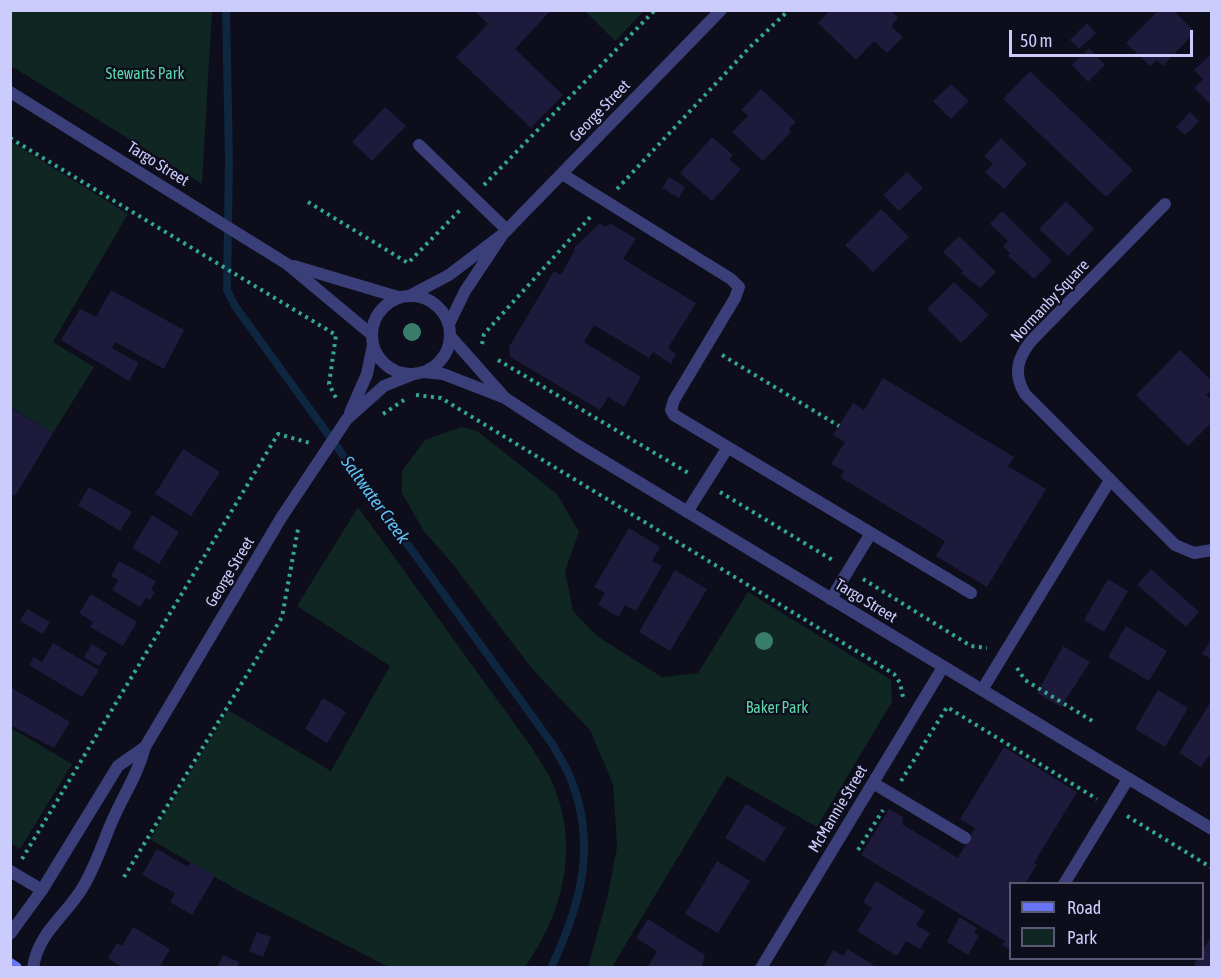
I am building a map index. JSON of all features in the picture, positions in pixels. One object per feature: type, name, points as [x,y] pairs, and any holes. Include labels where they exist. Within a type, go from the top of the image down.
[{"type":"main road","points":[[10,964],[16,968]]},
{"type":"street","name":"George Street","points":[[405,296],[449,275],[505,232],[721,10]]},
{"type":"street","name":"Targo Street","points":[[10,92],[282,262],[372,339]]},
{"type":"street","points":[[418,145],[473,197],[505,232]]},
{"type":"street","points":[[562,174],[735,282],[738,292],[674,400],[671,410],[678,418],[971,593]]},
{"type":"street","name":"Normanby Square","points":[[1165,204],[1031,342],[1018,362],[1017,375],[1024,394],[1184,550],[1194,553],[1212,550]]},
{"type":"street","name":"George Street","points":[[449,330],[465,291],[505,232]]},
{"type":"street","name":"Targo Street","points":[[282,262],[405,296]]},
{"type":"street","points":[[405,296],[435,303],[449,330],[442,358],[419,373],[393,370],[384,363],[372,339],[379,311],[405,296]]},
{"type":"street","name":"Targo Street","points":[[449,330],[505,398]]},
{"type":"street","name":"George Street","points":[[33,968],[35,952],[49,927],[75,898],[90,875],[112,820],[139,770],[144,747],[281,518],[348,418],[367,374],[372,339]]},
{"type":"street","name":"George Street","points":[[348,418],[384,387],[419,373]]},
{"type":"street","name":"Targo Street","points":[[419,373],[443,374],[505,398],[687,512],[1212,829]]},
{"type":"street","points":[[687,512],[728,447]]},
{"type":"street","points":[[982,690],[1110,480]]},
{"type":"street","points":[[831,599],[871,533]]},
{"type":"street","name":"McMannie Street","points":[[761,968],[943,667]]},
{"type":"street","name":"George Street","points":[[10,934],[42,890],[118,766],[144,747]]},
{"type":"street","points":[[1065,882],[1128,779]]},
{"type":"street","points":[[873,783],[964,838]]},
{"type":"street","points":[[12,872],[42,890]]},
{"type":"path","points":[[308,202],[408,263],[655,10]]},
{"type":"path","points":[[481,350],[484,334],[605,201],[751,46],[789,10]]},
{"type":"path","points":[[10,138],[336,335],[329,384],[338,403]]},
{"type":"path","points":[[707,346],[839,426]]},
{"type":"path","points":[[491,356],[705,483],[971,646],[991,648],[1014,663],[1025,680],[1094,722]]},
{"type":"path","points":[[380,416],[408,397],[421,393],[441,398],[894,674],[900,683],[903,699],[907,700]]},
{"type":"path","points":[[12,872],[278,434],[310,444]]},
{"type":"path","points":[[124,877],[282,617],[298,524]]},
{"type":"path","points":[[858,850],[947,707],[1212,868]]},
{"type":"green space","name":"Stewarts Park","points":[[10,11],[212,11],[202,184],[11,66]]},
{"type":"green space","points":[[585,11],[644,11],[615,41]]},
{"type":"green space","points":[[10,141],[128,214],[53,342],[94,367],[53,433],[11,407]]},
{"type":"green space","name":"Baker Park","points":[[461,427],[477,431],[557,494],[579,532],[565,571],[573,611],[597,636],[662,677],[698,673],[748,592],[891,680],[892,702],[817,827],[727,776],[612,967],[588,967],[608,895],[617,847],[613,784],[590,730],[533,670],[451,562],[423,530],[402,493],[402,471],[425,440]]},
{"type":"green space","points":[[358,507],[532,748],[553,784],[561,808],[565,832],[566,856],[563,879],[558,902],[549,925],[525,967],[389,967],[239,891],[150,839],[228,710],[331,771],[390,666],[297,606]]},
{"type":"green space","points":[[11,728],[72,764],[20,849],[11,843]]},
{"type":"building","points":[[474,10],[551,10],[515,49],[563,95],[531,128],[456,57],[488,24]]},
{"type":"building","points":[[830,10],[891,10],[898,18],[891,26],[903,37],[887,53],[874,41],[856,60],[818,23]]},
{"type":"building","points":[[1159,10],[1173,10],[1195,32],[1163,66],[1157,60],[1150,66],[1126,43]]},
{"type":"building","points":[[1087,23],[1096,33],[1079,49],[1070,40]]},
{"type":"building","points":[[1089,48],[1105,65],[1088,82],[1072,65]]},
{"type":"building","points":[[1212,53],[1212,106],[1194,88],[1203,79],[1194,70]]},
{"type":"building","points":[[1030,71],[1133,170],[1106,197],[1003,99]]},
{"type":"building","points":[[951,84],[969,101],[951,119],[933,101]]},
{"type":"building","points":[[761,89],[796,122],[789,129],[791,132],[763,161],[732,132],[748,116],[741,110]]},
{"type":"building","points":[[385,107],[406,126],[372,161],[352,142]]},
{"type":"building","points":[[1190,112],[1199,121],[1185,135],[1176,127]]},
{"type":"building","points":[[712,137],[733,155],[729,159],[741,169],[712,201],[680,173]]},
{"type":"building","points":[[1001,138],[1027,164],[1004,189],[985,172],[993,164],[984,156]]},
{"type":"building","points":[[907,172],[923,188],[899,211],[883,195]]},
{"type":"building","points":[[669,177],[685,187],[679,198],[662,188]]},
{"type":"building","points":[[1066,201],[1094,229],[1068,256],[1039,229]]},
{"type":"building","points":[[881,209],[909,237],[873,272],[845,245]]},
{"type":"building","points":[[1002,211],[1052,261],[1034,279],[1008,256],[1010,253],[1003,246],[1008,241],[990,224]]},
{"type":"building","points":[[600,223],[606,227],[610,223],[636,239],[623,259],[696,303],[668,348],[676,354],[671,364],[653,352],[649,358],[594,325],[584,342],[641,377],[624,407],[608,397],[600,410],[510,357],[509,347],[554,271],[561,275],[575,250],[573,249]]},
{"type":"building","points":[[959,236],[996,272],[980,288],[961,273],[963,271],[943,252]]},
{"type":"building","points":[[954,282],[989,315],[961,343],[927,309]]},
{"type":"building","points":[[111,290],[184,330],[164,369],[115,342],[112,348],[139,363],[129,381],[61,340],[80,309],[96,317]]},
{"type":"building","points":[[1180,350],[1212,381],[1212,389],[1206,395],[1212,400],[1212,422],[1188,446],[1136,395]]},
{"type":"building","points":[[883,378],[1014,457],[1008,466],[1046,489],[987,587],[936,556],[945,541],[840,477],[844,471],[831,464],[845,442],[833,435],[853,403],[864,410]]},
{"type":"building","points":[[10,407],[53,433],[15,496],[10,493]]},
{"type":"building","points":[[183,449],[220,472],[191,516],[155,494]]},
{"type":"building","points":[[89,487],[132,512],[120,531],[78,505]]},
{"type":"building","points":[[152,515],[179,532],[159,564],[132,548]]},
{"type":"building","points":[[629,528],[660,547],[652,561],[662,566],[636,611],[625,605],[619,617],[598,605],[605,593],[594,587]]},
{"type":"building","points":[[119,561],[156,581],[151,590],[155,592],[150,600],[146,598],[140,607],[112,590],[118,580],[111,576]]},
{"type":"building","points":[[1151,569],[1199,612],[1186,627],[1137,585]]},
{"type":"building","points":[[675,570],[707,589],[670,651],[639,632]]},
{"type":"building","points":[[1108,579],[1128,591],[1104,632],[1084,620]]},
{"type":"building","points":[[91,594],[137,622],[123,646],[90,627],[93,622],[79,613]]},
{"type":"building","points":[[27,609],[50,622],[43,634],[20,621]]},
{"type":"building","points":[[1126,626],[1167,651],[1149,681],[1108,657]]},
{"type":"building","points":[[1212,638],[1212,659],[1202,654]]},
{"type":"building","points":[[53,643],[99,670],[82,697],[29,665],[34,657],[42,662]]},
{"type":"building","points":[[92,644],[107,653],[99,666],[84,657]]},
{"type":"building","points":[[1063,646],[1090,662],[1061,707],[1037,693]]},
{"type":"building","points":[[10,687],[70,722],[54,748],[10,725]]},
{"type":"building","points":[[1158,690],[1188,708],[1165,747],[1135,729]]},
{"type":"building","points":[[323,698],[346,712],[327,743],[305,729]]},
{"type":"building","points":[[1212,700],[1212,751],[1201,767],[1179,753]]},
{"type":"building","points":[[1004,747],[1077,792],[1034,863],[1037,864],[1026,882],[1009,882],[1009,949],[1002,945],[1005,941],[861,855],[889,809],[903,817],[902,824],[958,858],[975,828],[960,819]]},
{"type":"building","points":[[746,804],[786,828],[764,862],[725,838]]},
{"type":"building","points":[[157,849],[188,867],[191,862],[215,876],[192,915],[170,902],[175,893],[142,875]]},
{"type":"building","points":[[717,861],[750,881],[718,933],[685,914]]},
{"type":"building","points":[[876,881],[925,911],[916,925],[930,933],[920,949],[906,941],[897,956],[857,931],[872,908],[863,902]]},
{"type":"building","points":[[959,917],[977,928],[974,933],[979,936],[968,955],[947,942]]},
{"type":"building","points":[[648,919],[705,955],[701,968],[647,968],[657,951],[636,938]]},
{"type":"building","points":[[133,927],[170,949],[159,968],[123,968],[108,958],[117,943],[122,946]]},
{"type":"building","points":[[257,932],[271,937],[263,957],[249,951]]},
{"type":"building","points":[[1212,936],[1212,968],[1199,968],[1194,964],[1196,960],[1204,960],[1204,947]]},
{"type":"building","points":[[848,949],[878,968],[823,968],[833,950],[843,956]]},
{"type":"building","points":[[223,955],[239,962],[237,968],[217,968]]},
{"type":"waterway","name":"Saltwater Creek","points":[[226,10],[229,160],[227,290],[235,306],[553,745],[568,772],[579,806],[584,854],[577,899],[551,968]]}]
